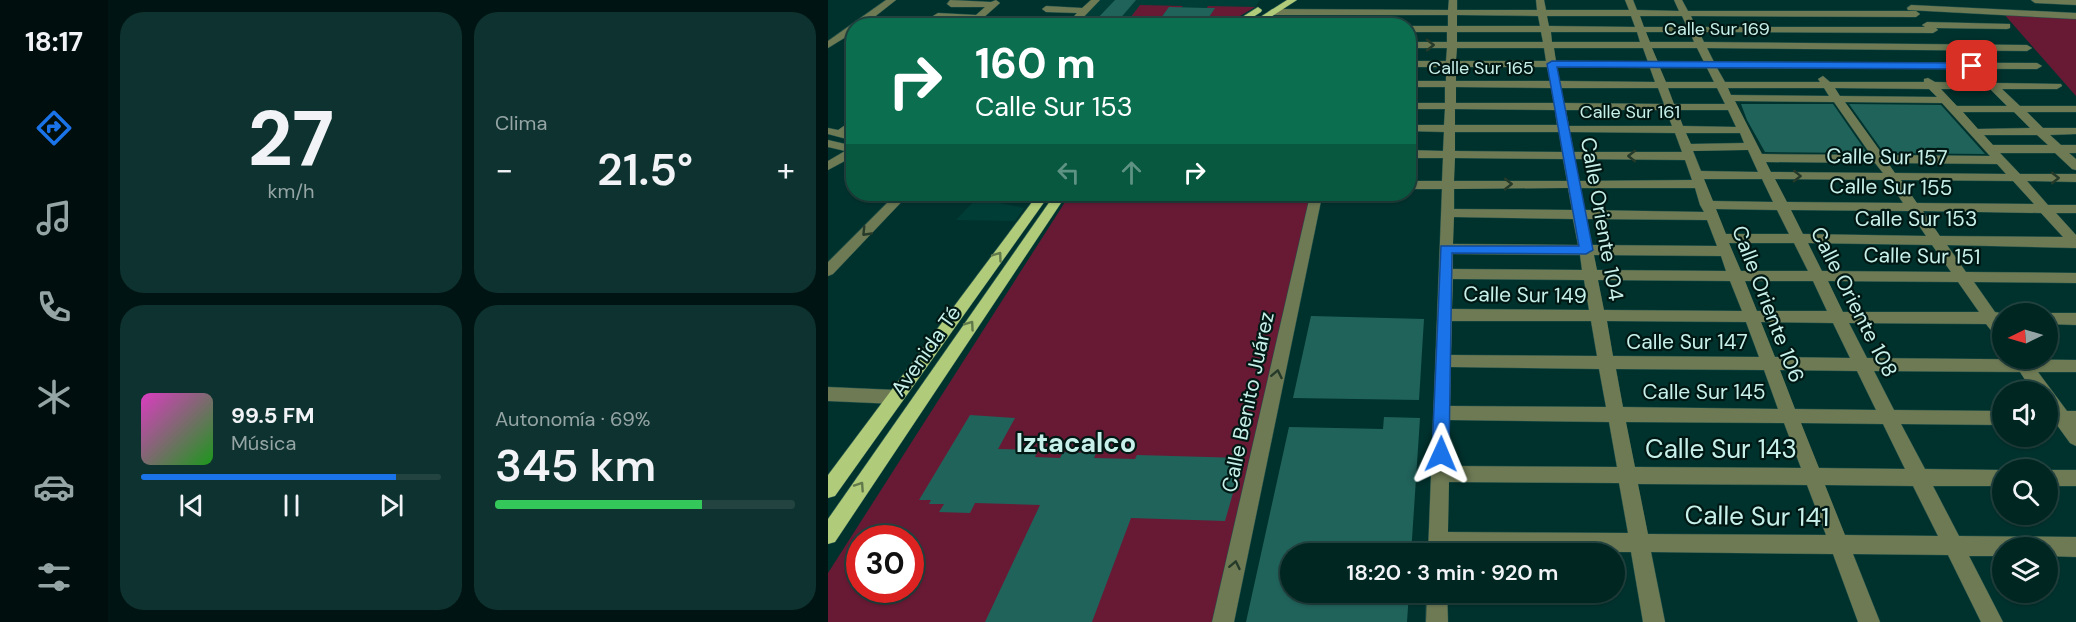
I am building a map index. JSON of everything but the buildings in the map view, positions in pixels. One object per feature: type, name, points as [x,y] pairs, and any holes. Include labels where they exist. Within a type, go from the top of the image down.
[{"type":"main road","points":[[1245,18],[1275,0]]},
{"type":"main road","points":[[1263,18],[1293,0]]},
{"type":"main road","name":"Avenida Té","points":[[828,489],[1046,201]]},
{"type":"main road","name":"Avenida Té","points":[[828,535],[1047,201]]},
{"type":"street","points":[[866,18],[892,0]]},
{"type":"street","points":[[955,0],[951,4],[995,3]]},
{"type":"street","points":[[1078,18],[1096,0]]},
{"type":"street","points":[[1766,0],[1963,277],[1992,312]]},
{"type":"street","points":[[1854,0],[2076,242]]},
{"type":"street","points":[[1956,0],[1979,25]]},
{"type":"street","points":[[2023,0],[2036,14]]},
{"type":"street","points":[[2036,0],[2076,2]]},
{"type":"street","points":[[938,16],[977,18],[995,3]]},
{"type":"street","points":[[1272,12],[1453,6],[1682,6],[1775,13],[1866,13],[1910,7],[2076,16]]},
{"type":"street","points":[[1438,543],[1453,6]]},
{"type":"street","name":"Calle Oriente 104","points":[[1541,6],[1654,622]]},
{"type":"street","name":"Calle Oriente 106","points":[[1631,6],[1681,130],[1709,211],[1869,622]]},
{"type":"street","name":"Calle Oriente 108","points":[[1682,6],[1992,622]]},
{"type":"street","points":[[1910,7],[2076,166]]},
{"type":"street","points":[[1046,9],[1085,11]]},
{"type":"street","points":[[1932,29],[1979,25],[2007,26]]},
{"type":"street","points":[[1416,28],[1932,29],[1988,32]]},
{"type":"street","points":[[828,45],[846,32]]},
{"type":"street","points":[[828,34],[843,34]]},
{"type":"street","name":"Calle Sur 169","points":[[1416,45],[1798,45],[2026,48]]},
{"type":"street","points":[[1416,64],[2037,66]]},
{"type":"street","name":"Calle Sur 165","points":[[1416,84],[1662,84],[1727,96],[1827,84],[2057,86]]},
{"type":"street","points":[[1416,106],[1671,107],[1727,96],[1945,100]]},
{"type":"street","points":[[1954,109],[2076,109]]},
{"type":"street","points":[[831,139],[846,128]]},
{"type":"street","name":"Calle Sur 161","points":[[1416,128],[1744,130]]},
{"type":"street","points":[[1975,132],[2076,131]]},
{"type":"street","points":[[831,139],[846,138]]},
{"type":"street","points":[[831,139],[846,146]]},
{"type":"street","points":[[1991,149],[2076,149]]},
{"type":"street","points":[[1416,154],[1569,155],[1755,152],[1879,158],[2001,160]]},
{"type":"street","points":[[828,166],[846,155]]},
{"type":"street","name":"Calle Sur 157","points":[[1416,185],[1574,184],[1767,176],[2076,178]]},
{"type":"street","points":[[828,271],[896,201]]},
{"type":"street","name":"Calle Benito Juárez","points":[[1222,622],[1315,201]]},
{"type":"street","name":"Calle Sur 155","points":[[1447,213],[1579,214],[1709,211],[1782,206],[2076,209]]},
{"type":"street","name":"Calle Sur 153","points":[[1446,249],[1586,250],[1799,240],[2076,242]]},
{"type":"street","name":"Calle Sur 151","points":[[1444,274],[2076,279]]},
{"type":"street","name":"Calle Sur 149","points":[[1443,315],[1992,318]]},
{"type":"street","points":[[2058,319],[2076,319]]},
{"type":"street","name":"Calle Sur 147","points":[[1442,361],[1992,362]]},
{"type":"street","name":"Calle Sur 147","points":[[2058,365],[2076,366]]},
{"type":"street","points":[[828,394],[896,397]]},
{"type":"street","name":"Calle Sur 145","points":[[1442,414],[1992,418]]},
{"type":"street","points":[[2062,418],[2076,438]]},
{"type":"street","name":"Calle Sur 143","points":[[1440,474],[1992,478]]},
{"type":"street","points":[[2058,478],[2076,478]]},
{"type":"street","name":"Calle Sur 141","points":[[1606,543],[2076,547]]},
{"type":"street","points":[[1437,603],[1437,622]]},
{"type":"shaded area","points":[[1100,0],[1260,0],[1255,7],[1237,18],[1082,18]]},
{"type":"shaded area","points":[[1140,5],[1183,6],[1169,8],[1161,18],[1130,18]]},
{"type":"shaded area","points":[[1208,6],[1255,7],[1237,18],[1208,18],[1214,9],[1207,8]]},
{"type":"shaded area","points":[[2003,13],[2076,17],[2076,96]]},
{"type":"shaded area","points":[[974,201],[991,201],[1024,208],[1015,221],[956,220]]},
{"type":"shaded area","points":[[1066,201],[1314,201],[1212,622],[828,622],[828,573],[846,545],[846,603],[924,603],[924,525],[859,525]]},
{"type":"district","name":"Iztacalco","points":[[1076,443]]},
{"type":"route","points":[[1441,454],[1446,249],[1586,250],[1552,64],[1972,66]]}]
